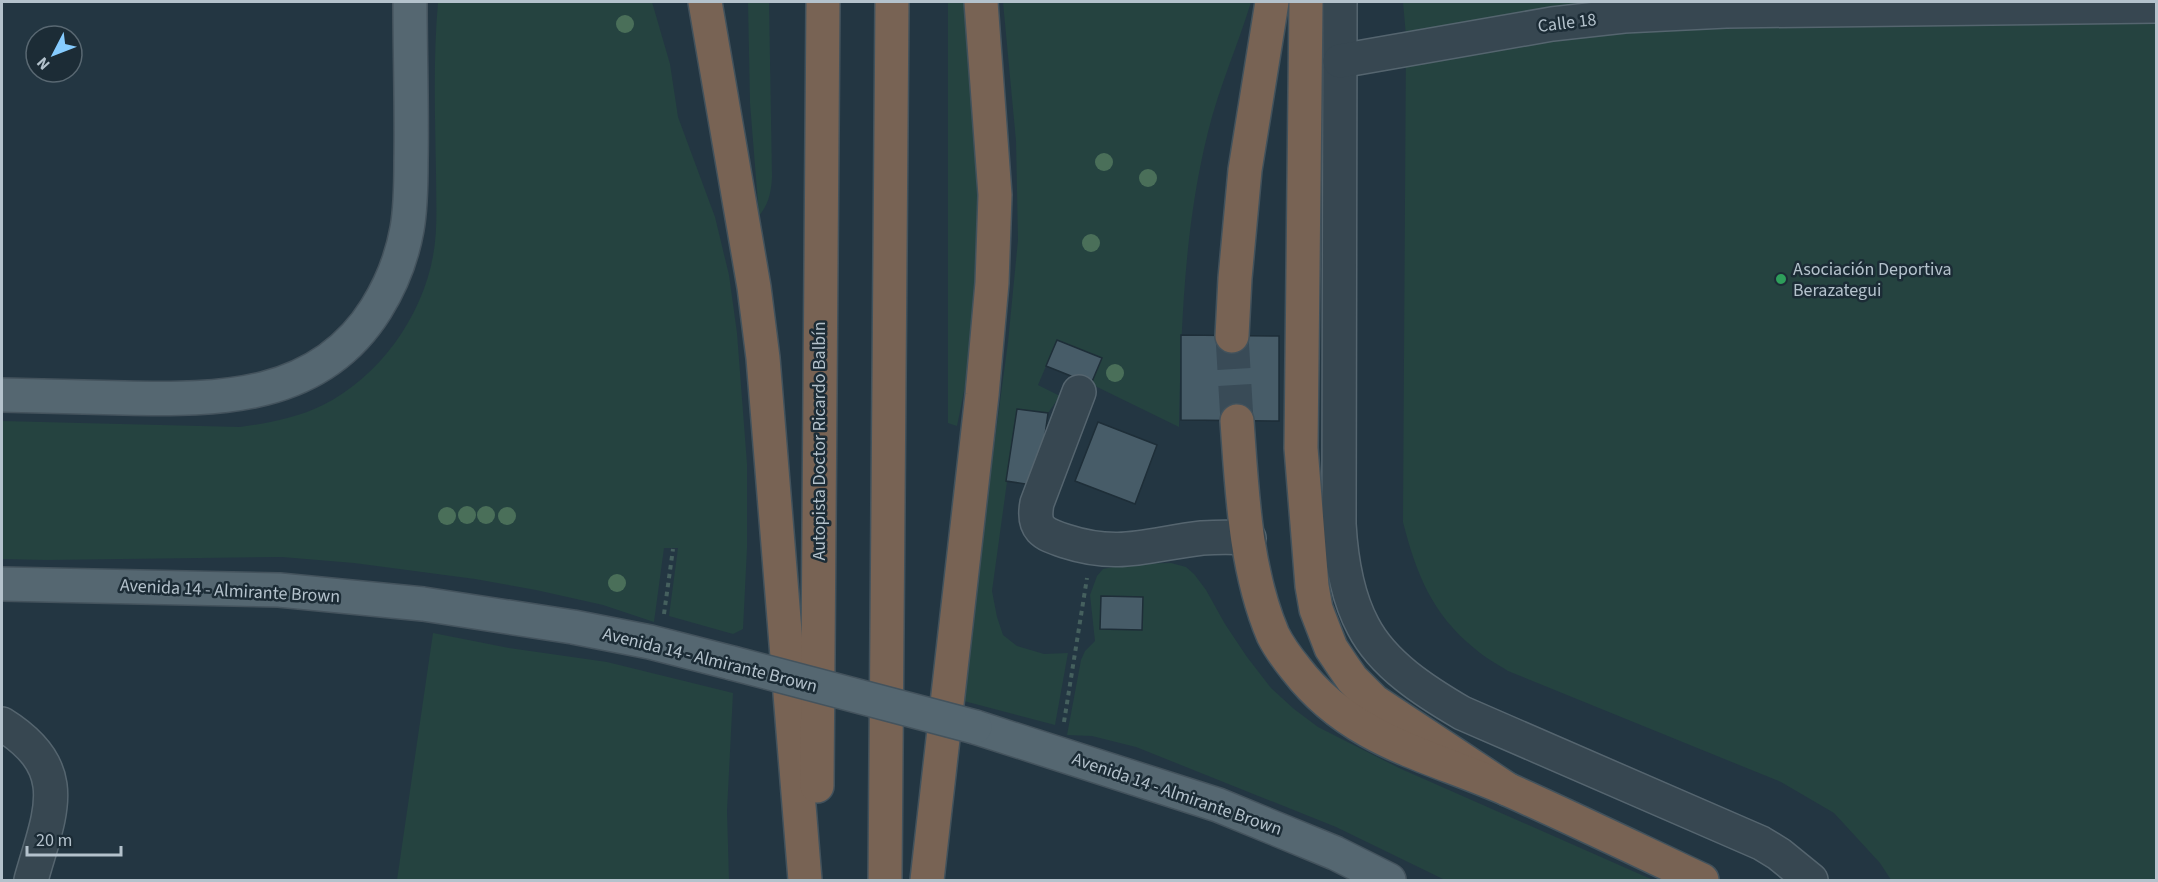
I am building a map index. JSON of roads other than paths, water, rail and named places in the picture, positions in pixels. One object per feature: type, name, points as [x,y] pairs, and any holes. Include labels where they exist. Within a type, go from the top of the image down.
[{"type":"highway","points":[[705,2],[754,286],[763,358],[805,880]]},
{"type":"highway","name":"Autopista Doctor Ricardo Balbín","points":[[819,880],[817,765],[823,2]]},
{"type":"highway","points":[[885,880],[892,2]]},
{"type":"highway","points":[[927,880],[982,395],[992,283],[995,195],[981,2]]},
{"type":"highway","points":[[1233,336],[1235,278],[1245,170],[1272,2]]},
{"type":"highway","points":[[1306,2],[1301,448],[1312,586],[1316,609],[1324,632],[1337,657],[1352,679],[1374,701],[1507,789]]},
{"type":"highway","points":[[1237,421],[1249,538],[1258,587],[1274,636],[1286,656],[1332,708],[1381,738],[1507,789],[1702,880]]},
{"type":"main road","points":[[2,395],[148,399],[208,398],[246,393],[279,386],[310,373],[333,358],[354,339],[387,291],[399,260],[407,229],[411,142],[410,2]]},
{"type":"main road","name":"Avenida 14 - Almirante Brown","points":[[2,584],[279,590],[423,604],[573,627],[650,642],[975,727],[1218,805],[1335,853],[1389,880]]},
{"type":"street","points":[[1340,2],[1339,524],[1349,588],[1362,626],[1373,643],[1431,695],[1473,717],[1761,843],[1779,854],[1811,880]]},
{"type":"street","name":"Calle 18","points":[[1340,61],[1552,24],[1624,16],[1726,11],[2157,6]]},
{"type":"street","points":[[1079,392],[1037,503],[1035,513],[1040,530],[1048,536],[1102,551],[1136,550],[1206,538],[1249,538]]},
{"type":"street","points":[[2,724],[21,736],[39,754],[50,777],[51,807],[32,880]]},
{"type":"tunnel","points":[[1232,336],[1237,421]]},
{"type":"place","name":"Asociación Deportiva Berazategui","points":[[1781,279]]}]
